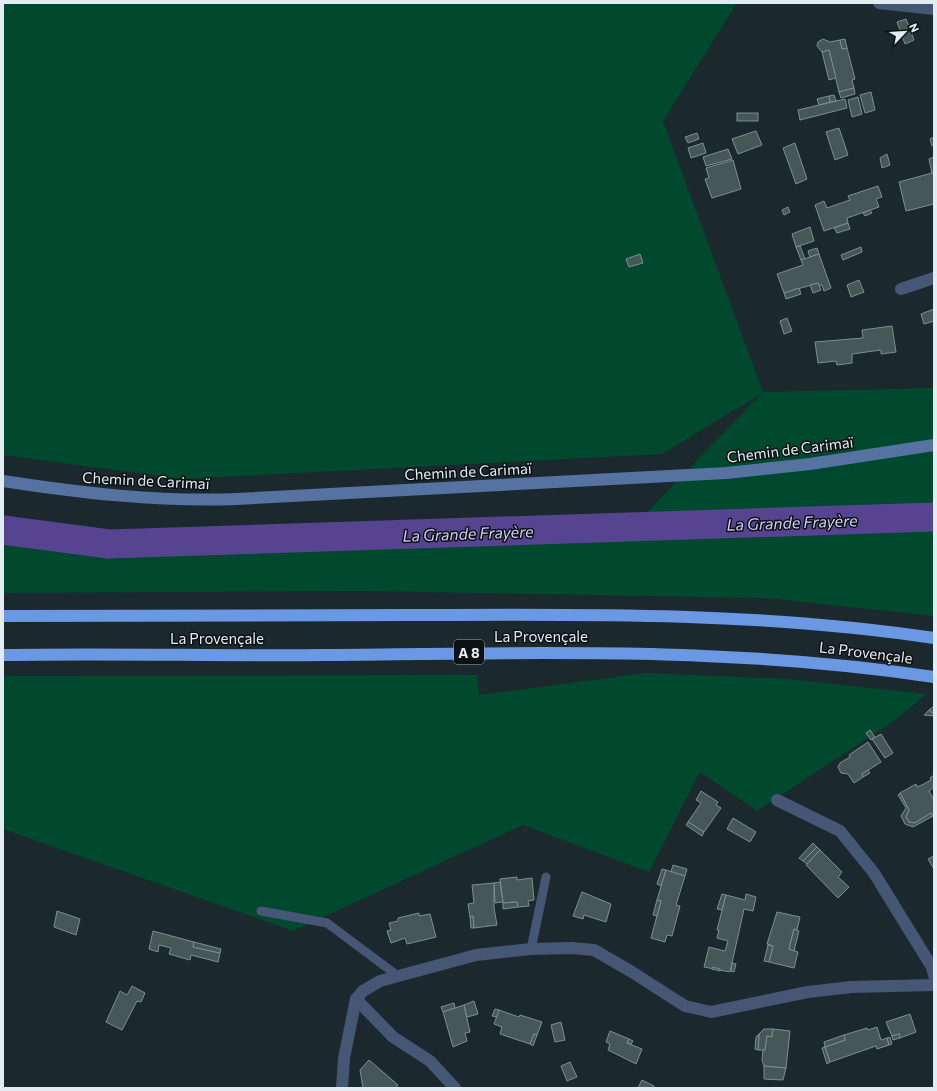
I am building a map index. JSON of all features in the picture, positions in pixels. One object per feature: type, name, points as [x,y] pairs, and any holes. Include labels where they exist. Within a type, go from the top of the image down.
[{"type":"highway","name":"La Provençale","points":[[3,616],[587,614],[707,618],[817,624],[934,638]]},
{"type":"highway","name":"La Provençale","points":[[3,655],[84,653],[320,655],[536,652],[647,653],[734,656],[805,661],[934,677]]},
{"type":"street","points":[[879,3],[934,9]]},
{"type":"street","points":[[901,290],[934,278]]},
{"type":"street","name":"Chemin de Carimaï","points":[[3,481],[113,496],[169,500],[238,499],[534,485],[726,473],[810,464],[934,445]]},
{"type":"street","points":[[777,800],[840,831],[874,873],[932,967],[934,975]]},
{"type":"street","points":[[342,1088],[344,1058],[356,998],[363,991],[380,981],[476,955],[531,949],[571,948],[594,950],[685,1006],[711,1012],[808,992],[844,988],[934,986]]},
{"type":"street","points":[[356,998],[393,1037],[430,1061],[455,1088]]},
{"type":"lane","points":[[531,949],[546,877]]},
{"type":"lane","points":[[261,911],[327,923],[398,976]]},
{"type":"green space","points":[[3,3],[737,3],[663,121],[763,392],[934,388],[934,616],[766,598],[365,591],[3,593],[3,535],[144,553],[625,535],[761,394],[662,454],[182,479],[3,455]]},
{"type":"green space","points":[[646,673],[787,679],[927,694],[894,721],[757,811],[700,772],[649,872],[523,825],[293,931],[3,829],[3,676],[477,675],[479,695]]},
{"type":"building","points":[[906,19],[914,40],[905,44],[897,22]]},
{"type":"building","points":[[823,39],[830,42],[840,40],[842,49],[847,48],[855,79],[852,80],[854,88],[839,92],[829,50],[822,52],[817,46],[818,42]]},
{"type":"building","points":[[845,39],[847,48],[842,49],[840,40]]},
{"type":"building","points":[[829,50],[836,78],[829,80],[822,52]]},
{"type":"building","points":[[854,88],[855,94],[841,98],[839,92]]},
{"type":"building","points":[[871,92],[875,110],[865,113],[860,95]]},
{"type":"building","points":[[834,95],[836,101],[830,102],[829,96]]},
{"type":"building","points":[[829,96],[830,102],[819,105],[817,99]]},
{"type":"building","points":[[858,97],[862,114],[852,117],[848,100]]},
{"type":"building","points":[[845,99],[847,108],[800,120],[798,110]]},
{"type":"building","points":[[737,113],[758,113],[758,121],[737,121]]},
{"type":"building","points":[[839,128],[848,155],[835,160],[826,132]]},
{"type":"building","points":[[756,131],[762,145],[738,154],[732,139]]},
{"type":"building","points":[[697,133],[699,139],[688,143],[685,137]]},
{"type":"building","points":[[934,137],[934,145],[932,146],[930,139]]},
{"type":"building","points":[[703,143],[706,153],[691,158],[688,148]]},
{"type":"building","points":[[795,143],[807,179],[796,184],[783,148]]},
{"type":"building","points":[[728,149],[732,159],[706,166],[703,157]]},
{"type":"building","points":[[887,154],[890,165],[882,168],[880,158]]},
{"type":"building","points":[[934,157],[934,173],[932,173],[929,159]]},
{"type":"building","points":[[733,160],[741,189],[712,198],[705,179],[709,178],[706,168]]},
{"type":"building","points":[[934,173],[934,204],[906,211],[899,182]]},
{"type":"building","points":[[878,186],[882,197],[876,199],[879,207],[847,218],[848,223],[824,231],[815,205],[824,201],[827,208],[850,200],[848,196]]},
{"type":"building","points":[[788,207],[790,212],[784,215],[782,210]]},
{"type":"building","points":[[870,210],[872,213],[865,216],[863,213]]},
{"type":"building","points":[[848,223],[850,229],[837,233],[834,228]]},
{"type":"building","points":[[810,227],[814,241],[796,247],[792,234]]},
{"type":"building","points":[[800,246],[805,259],[801,260],[796,247]]},
{"type":"building","points":[[861,247],[862,252],[843,260],[841,255]]},
{"type":"building","points":[[817,248],[819,254],[810,257],[808,251]]},
{"type":"building","points":[[640,254],[643,263],[629,267],[626,259]]},
{"type":"building","points":[[819,254],[831,288],[824,291],[822,285],[819,286],[818,283],[784,293],[777,274],[803,265],[801,260]]},
{"type":"building","points":[[859,280],[864,292],[851,297],[847,285]]},
{"type":"building","points":[[818,283],[821,290],[813,293],[810,285]]},
{"type":"building","points":[[799,288],[801,294],[786,299],[784,293]]},
{"type":"building","points":[[934,309],[934,321],[924,324],[921,314]]},
{"type":"building","points":[[787,318],[792,331],[784,334],[780,321]]},
{"type":"building","points":[[892,326],[896,352],[881,354],[881,350],[852,354],[852,363],[837,365],[836,361],[818,363],[815,342],[863,338],[862,330]]},
{"type":"building","points":[[934,706],[934,714],[929,710]]},
{"type":"building","points":[[929,710],[934,714],[934,716],[924,715]]},
{"type":"building","points":[[870,730],[875,737],[871,740],[866,733]]},
{"type":"building","points":[[881,734],[893,753],[885,758],[872,739]]},
{"type":"building","points":[[868,742],[881,762],[862,774],[863,777],[854,783],[848,774],[841,773],[838,767],[840,763],[850,757],[849,755]]},
{"type":"building","points":[[868,770],[870,773],[863,777],[862,774]]},
{"type":"building","points":[[934,775],[934,787],[929,791],[934,800],[934,818],[931,813],[915,823],[909,822],[906,817],[909,810],[900,793],[916,784],[917,787],[924,784],[931,780],[930,778]]},
{"type":"building","points":[[701,791],[718,802],[716,805],[721,808],[704,832],[688,822],[701,803],[696,800]]},
{"type":"building","points":[[900,793],[909,810],[906,817],[909,822],[915,823],[931,813],[933,816],[913,827],[905,824],[901,816],[906,808],[898,795]]},
{"type":"building","points":[[733,818],[756,832],[750,842],[727,829]]},
{"type":"building","points":[[688,822],[704,832],[702,836],[686,825]]},
{"type":"building","points":[[813,843],[817,847],[803,861],[799,858]]},
{"type":"building","points":[[817,847],[820,850],[807,864],[803,861]]},
{"type":"building","points":[[820,850],[842,872],[838,877],[849,887],[838,898],[806,865]]},
{"type":"building","points":[[934,856],[934,869],[928,859]]},
{"type":"building","points":[[673,865],[687,869],[685,876],[671,872]]},
{"type":"building","points":[[662,869],[666,870],[661,886],[657,884]]},
{"type":"building","points":[[666,870],[685,876],[676,905],[680,906],[672,936],[667,935],[665,942],[651,938],[661,901],[657,900]]},
{"type":"building","points":[[517,877],[517,880],[532,878],[534,900],[528,901],[529,906],[518,907],[517,902],[503,903],[500,879]]},
{"type":"building","points":[[500,882],[503,902],[495,903],[494,883]]},
{"type":"building","points":[[494,883],[494,908],[497,925],[474,928],[473,916],[470,917],[468,904],[474,903],[472,885]]},
{"type":"building","points":[[582,892],[611,904],[606,922],[584,915],[583,919],[573,916]]},
{"type":"building","points":[[722,894],[726,895],[722,910],[717,909]]},
{"type":"building","points":[[746,894],[756,897],[753,911],[744,909],[730,972],[704,967],[709,947],[725,951],[728,941],[717,938],[719,930],[717,930],[726,895],[745,900]]},
{"type":"building","points":[[657,900],[661,901],[657,916],[653,915]]},
{"type":"building","points":[[517,902],[518,907],[503,909],[503,903]]},
{"type":"building","points":[[57,911],[80,919],[76,935],[54,927]]},
{"type":"building","points":[[777,912],[800,917],[797,930],[794,929],[789,949],[798,952],[794,968],[769,962],[773,946],[767,944]]},
{"type":"building","points":[[419,913],[419,916],[430,914],[436,937],[407,944],[405,938],[391,943],[387,931],[391,930],[389,923],[398,921],[398,918]]},
{"type":"building","points":[[473,916],[474,928],[471,928],[470,917]]},
{"type":"building","points":[[794,929],[799,931],[794,951],[789,949]]},
{"type":"building","points":[[153,931],[194,942],[193,947],[220,953],[218,962],[191,955],[190,960],[169,954],[171,948],[159,945],[158,952],[149,949]]},
{"type":"building","points":[[194,942],[221,949],[220,953],[193,947]]},
{"type":"building","points":[[768,945],[773,946],[769,962],[764,961]]},
{"type":"building","points":[[732,963],[736,964],[734,972],[731,971]]},
{"type":"building","points":[[713,967],[720,969],[720,971],[712,969]]},
{"type":"building","points":[[132,986],[145,993],[141,1002],[137,1001],[122,1030],[106,1022],[120,991],[127,995]]},
{"type":"building","points":[[474,1001],[478,1014],[467,1017],[464,1005]]},
{"type":"building","points":[[454,1003],[455,1008],[443,1012],[441,1007]]},
{"type":"building","points":[[464,1005],[470,1032],[465,1033],[467,1041],[453,1047],[443,1012]]},
{"type":"building","points":[[495,1009],[499,1010],[497,1017],[492,1016]]},
{"type":"building","points":[[499,1010],[519,1017],[520,1015],[542,1022],[537,1035],[534,1034],[530,1044],[500,1034],[502,1027],[494,1024]]},
{"type":"building","points":[[910,1014],[916,1032],[900,1038],[899,1034],[892,1036],[886,1022]]},
{"type":"building","points":[[561,1022],[565,1040],[555,1042],[551,1025]]},
{"type":"building","points":[[877,1027],[881,1040],[887,1038],[889,1045],[877,1049],[876,1046],[830,1062],[825,1047],[845,1040],[844,1035],[867,1028],[868,1030]]},
{"type":"building","points":[[764,1029],[773,1029],[772,1037],[767,1036],[765,1050],[758,1050],[759,1034]]},
{"type":"building","points":[[773,1029],[790,1031],[786,1068],[764,1066],[762,1060],[767,1036],[772,1037]]},
{"type":"building","points":[[610,1031],[629,1039],[627,1043],[642,1049],[636,1064],[608,1050],[610,1044],[606,1042]]},
{"type":"building","points":[[534,1034],[537,1035],[533,1046],[530,1044]]},
{"type":"building","points":[[759,1034],[758,1050],[755,1049],[756,1037]]},
{"type":"building","points":[[899,1034],[900,1038],[893,1040],[892,1036]]},
{"type":"building","points":[[844,1035],[845,1040],[825,1047],[824,1042]]},
{"type":"building","points":[[890,1037],[892,1044],[889,1045],[887,1038]]},
{"type":"building","points":[[629,1039],[633,1041],[631,1044],[627,1043]]},
{"type":"building","points":[[825,1047],[830,1062],[827,1064],[822,1048]]},
{"type":"building","points":[[369,1060],[398,1085],[396,1088],[363,1088],[360,1070]]},
{"type":"building","points":[[570,1062],[577,1077],[567,1081],[561,1066]]},
{"type":"building","points":[[764,1066],[786,1068],[783,1080],[764,1079]]},
{"type":"building","points":[[642,1080],[654,1086],[653,1088],[638,1088]]},
{"type":"waterway","name":"La Grande Frayère","points":[[3,530],[109,544],[934,517]]}]
